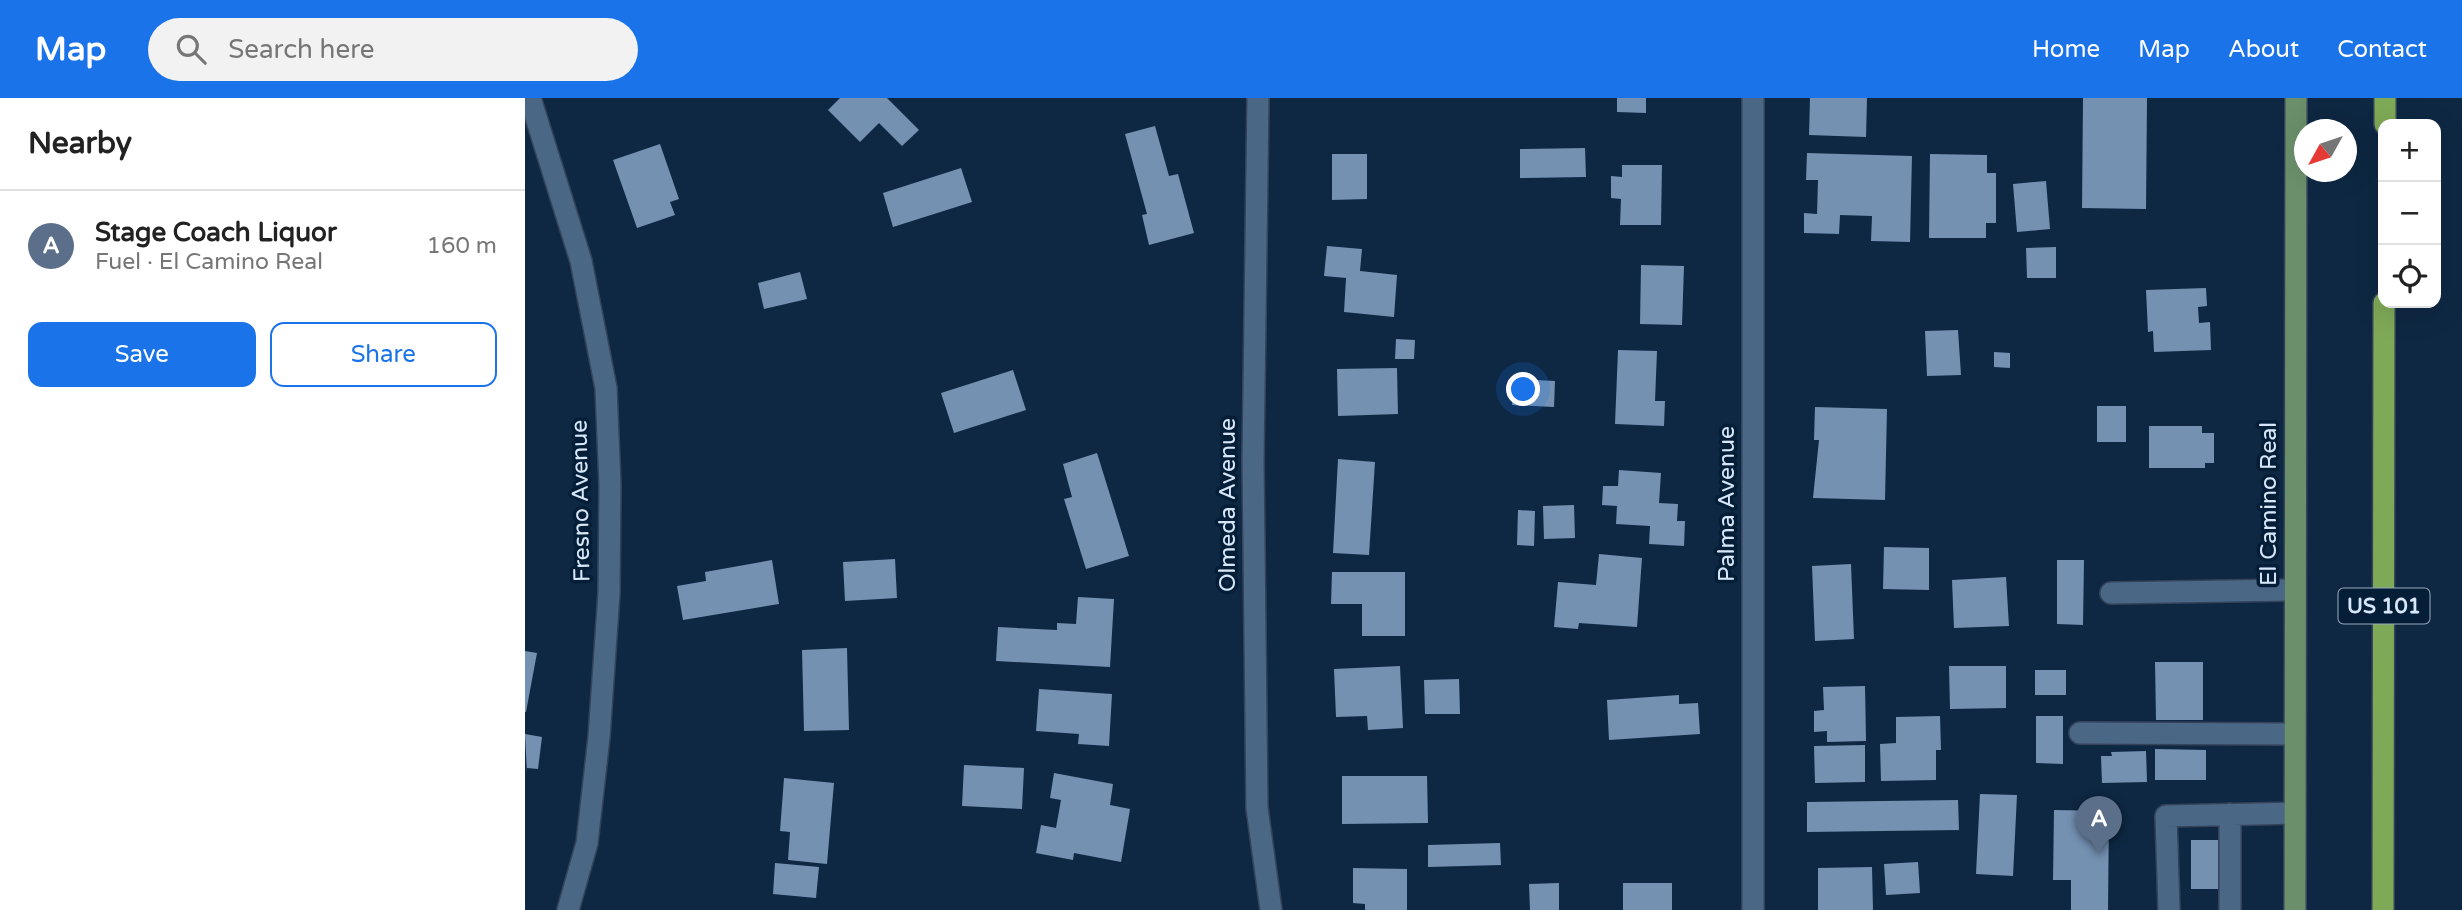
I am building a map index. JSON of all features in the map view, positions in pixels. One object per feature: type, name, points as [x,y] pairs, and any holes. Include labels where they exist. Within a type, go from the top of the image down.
[{"type":"highway","points":[[2385,98],[2385,119]]},
{"type":"highway","name":"US 101","points":[[2383,910],[2385,308]]},
{"type":"main road","name":"El Camino Real","points":[[2295,910],[2296,98]]},
{"type":"street","name":"Fresno Avenue","points":[[530,98],[580,261],[605,388],[607,415],[609,593],[599,737],[587,843],[568,910]]},
{"type":"street","name":"Olmeda Avenue","points":[[1256,98],[1253,461],[1257,808],[1271,910]]},
{"type":"street","name":"Palma Avenue","points":[[1753,98],[1753,910]]},
{"type":"street","points":[[2111,593],[2295,590]]},
{"type":"street","points":[[2080,733],[2295,734]]},
{"type":"street","points":[[2169,910],[2166,816],[2295,813]]},
{"type":"street","points":[[2230,814],[2230,910]]},
{"type":"building","points":[[840,98],[887,98],[919,130],[902,146],[879,123],[860,142],[828,110]]},
{"type":"building","points":[[1617,98],[1646,98],[1646,113],[1617,112]]},
{"type":"building","points":[[1810,98],[1867,98],[1866,137],[1809,135]]},
{"type":"building","points":[[2083,98],[2147,98],[2146,209],[2082,208]]},
{"type":"building","points":[[1155,126],[1169,176],[1178,174],[1194,233],[1149,245],[1142,215],[1147,214],[1125,134]]},
{"type":"building","points":[[660,144],[679,199],[670,202],[675,215],[637,228],[613,160]]},
{"type":"building","points":[[1585,148],[1586,177],[1520,178],[1520,149]]},
{"type":"building","points":[[1807,153],[1912,156],[1910,242],[1871,241],[1872,216],[1840,215],[1839,234],[1804,233],[1804,213],[1817,214],[1818,180],[1806,180]]},
{"type":"building","points":[[1332,154],[1367,154],[1367,199],[1332,200]]},
{"type":"building","points":[[1930,154],[1987,155],[1987,173],[1996,173],[1996,223],[1986,223],[1986,238],[1929,238]]},
{"type":"building","points":[[1622,165],[1662,165],[1661,225],[1620,225],[1621,199],[1611,198],[1611,176],[1622,177]]},
{"type":"building","points":[[961,168],[972,202],[893,227],[883,193]]},
{"type":"building","points":[[2046,181],[2050,229],[2017,232],[2013,184]]},
{"type":"building","points":[[1327,246],[1362,249],[1360,271],[1397,275],[1394,317],[1344,312],[1346,278],[1324,276]]},
{"type":"building","points":[[2056,247],[2056,278],[2027,278],[2026,248]]},
{"type":"building","points":[[1641,265],[1684,266],[1682,325],[1640,324]]},
{"type":"building","points":[[800,272],[807,299],[764,309],[758,283]]},
{"type":"building","points":[[2206,288],[2207,306],[2198,307],[2199,323],[2210,322],[2211,350],[2154,352],[2153,331],[2148,332],[2146,290]]},
{"type":"building","points":[[1958,330],[1961,375],[1927,376],[1925,331]]},
{"type":"building","points":[[1396,339],[1415,340],[1414,359],[1395,359]]},
{"type":"building","points":[[1618,350],[1657,351],[1655,401],[1665,401],[1664,426],[1615,424]]},
{"type":"building","points":[[1994,352],[2010,353],[2010,368],[1994,367]]},
{"type":"building","points":[[1397,368],[1398,414],[1338,416],[1337,369]]},
{"type":"building","points":[[1013,370],[1026,410],[954,433],[941,393]]},
{"type":"building","points":[[1513,379],[1555,381],[1554,407],[1512,405]]},
{"type":"building","points":[[2097,406],[2126,406],[2126,442],[2097,442]]},
{"type":"building","points":[[1815,407],[1887,409],[1885,500],[1813,498],[1819,440],[1814,440]]},
{"type":"building","points":[[2149,426],[2202,426],[2202,433],[2214,433],[2214,463],[2205,463],[2205,468],[2149,468]]},
{"type":"building","points":[[1097,453],[1129,556],[1086,569],[1064,499],[1072,497],[1063,464]]},
{"type":"building","points":[[1338,459],[1375,462],[1369,555],[1333,553]]},
{"type":"building","points":[[1619,470],[1661,473],[1659,503],[1678,504],[1677,521],[1685,521],[1684,546],[1649,544],[1650,526],[1616,524],[1617,506],[1602,505],[1603,486],[1618,486]]},
{"type":"building","points":[[1574,505],[1575,538],[1544,539],[1543,506]]},
{"type":"building","points":[[1518,510],[1535,511],[1534,546],[1517,545]]},
{"type":"building","points":[[1884,547],[1929,548],[1929,590],[1883,589]]},
{"type":"building","points":[[1599,554],[1642,558],[1637,627],[1579,623],[1578,629],[1554,627],[1558,582],[1596,585]]},
{"type":"building","points":[[895,559],[897,598],[845,601],[843,562]]},
{"type":"building","points":[[772,560],[779,604],[683,620],[677,586],[706,581],[705,572]]},
{"type":"building","points":[[2057,560],[2084,560],[2083,625],[2057,624]]},
{"type":"building","points":[[1851,564],[1854,639],[1815,641],[1812,566]]},
{"type":"building","points":[[1332,572],[1405,572],[1405,636],[1362,636],[1362,604],[1331,604]]},
{"type":"building","points":[[2006,577],[2009,626],[1954,628],[1952,580]]},
{"type":"building","points":[[1078,597],[1114,599],[1110,667],[996,661],[998,627],[1057,630],[1057,623],[1076,624]]},
{"type":"building","points":[[847,648],[849,730],[804,731],[802,650]]},
{"type":"building","points":[[525,651],[537,653],[526,712],[525,712]]},
{"type":"building","points":[[2155,662],[2203,662],[2203,720],[2156,720]]},
{"type":"building","points":[[1400,666],[1403,728],[1368,730],[1367,716],[1336,717],[1334,669]]},
{"type":"building","points":[[1949,666],[2006,666],[2006,708],[1950,709]]},
{"type":"building","points":[[2035,670],[2066,670],[2066,695],[2035,695]]},
{"type":"building","points":[[1459,679],[1460,714],[1425,714],[1424,680]]},
{"type":"building","points":[[1865,686],[1866,741],[1827,742],[1827,731],[1814,732],[1814,711],[1824,710],[1823,687]]},
{"type":"building","points":[[1039,689],[1112,694],[1109,746],[1078,744],[1079,734],[1036,731]]},
{"type":"building","points":[[1679,695],[1679,704],[1698,703],[1700,734],[1609,740],[1607,700]]},
{"type":"building","points":[[1940,716],[1941,750],[1936,750],[1936,780],[1881,781],[1880,744],[1896,743],[1896,717]]},
{"type":"building","points":[[2036,716],[2063,716],[2063,764],[2036,763]]},
{"type":"building","points":[[525,734],[542,737],[538,769],[527,768],[527,773]]},
{"type":"building","points":[[1865,745],[1865,782],[1815,783],[1814,746]]},
{"type":"building","points":[[2155,749],[2206,750],[2206,780],[2155,780]]},
{"type":"building","points":[[2146,751],[2147,782],[2102,783],[2101,756],[2112,756],[2111,752]]},
{"type":"building","points":[[964,765],[1024,768],[1022,809],[962,806]]},
{"type":"building","points":[[1054,773],[1113,784],[1110,805],[1130,809],[1121,862],[1074,853],[1073,860],[1036,853],[1041,825],[1056,828],[1061,800],[1050,798]]},
{"type":"building","points":[[1342,776],[1427,776],[1428,823],[1342,824]]},
{"type":"building","points":[[784,778],[834,783],[827,864],[788,860],[790,832],[780,831]]},
{"type":"building","points":[[1980,794],[2017,795],[2013,876],[1976,874]]},
{"type":"building","points":[[1958,800],[1959,830],[1807,832],[1807,802]]},
{"type":"building","points":[[2054,810],[2109,811],[2108,910],[2071,910],[2071,880],[2053,880]]},
{"type":"building","points":[[2191,840],[2227,840],[2227,889],[2191,889]]},
{"type":"building","points":[[1500,843],[1501,865],[1428,867],[1428,845]]},
{"type":"building","points":[[1918,862],[1920,893],[1886,895],[1884,864]]},
{"type":"building","points":[[775,863],[819,867],[816,898],[773,894]]},
{"type":"building","points":[[1872,867],[1873,910],[1818,910],[1818,868]]},
{"type":"building","points":[[1353,868],[1407,869],[1407,910],[1365,910],[1365,904],[1353,903]]},
{"type":"building","points":[[1559,883],[1559,910],[1530,910],[1529,884]]},
{"type":"building","points":[[1623,883],[1672,883],[1672,910],[1623,910]]},
{"type":"place","name":"Stage Coach Liquor","points":[[2099,854]]}]
